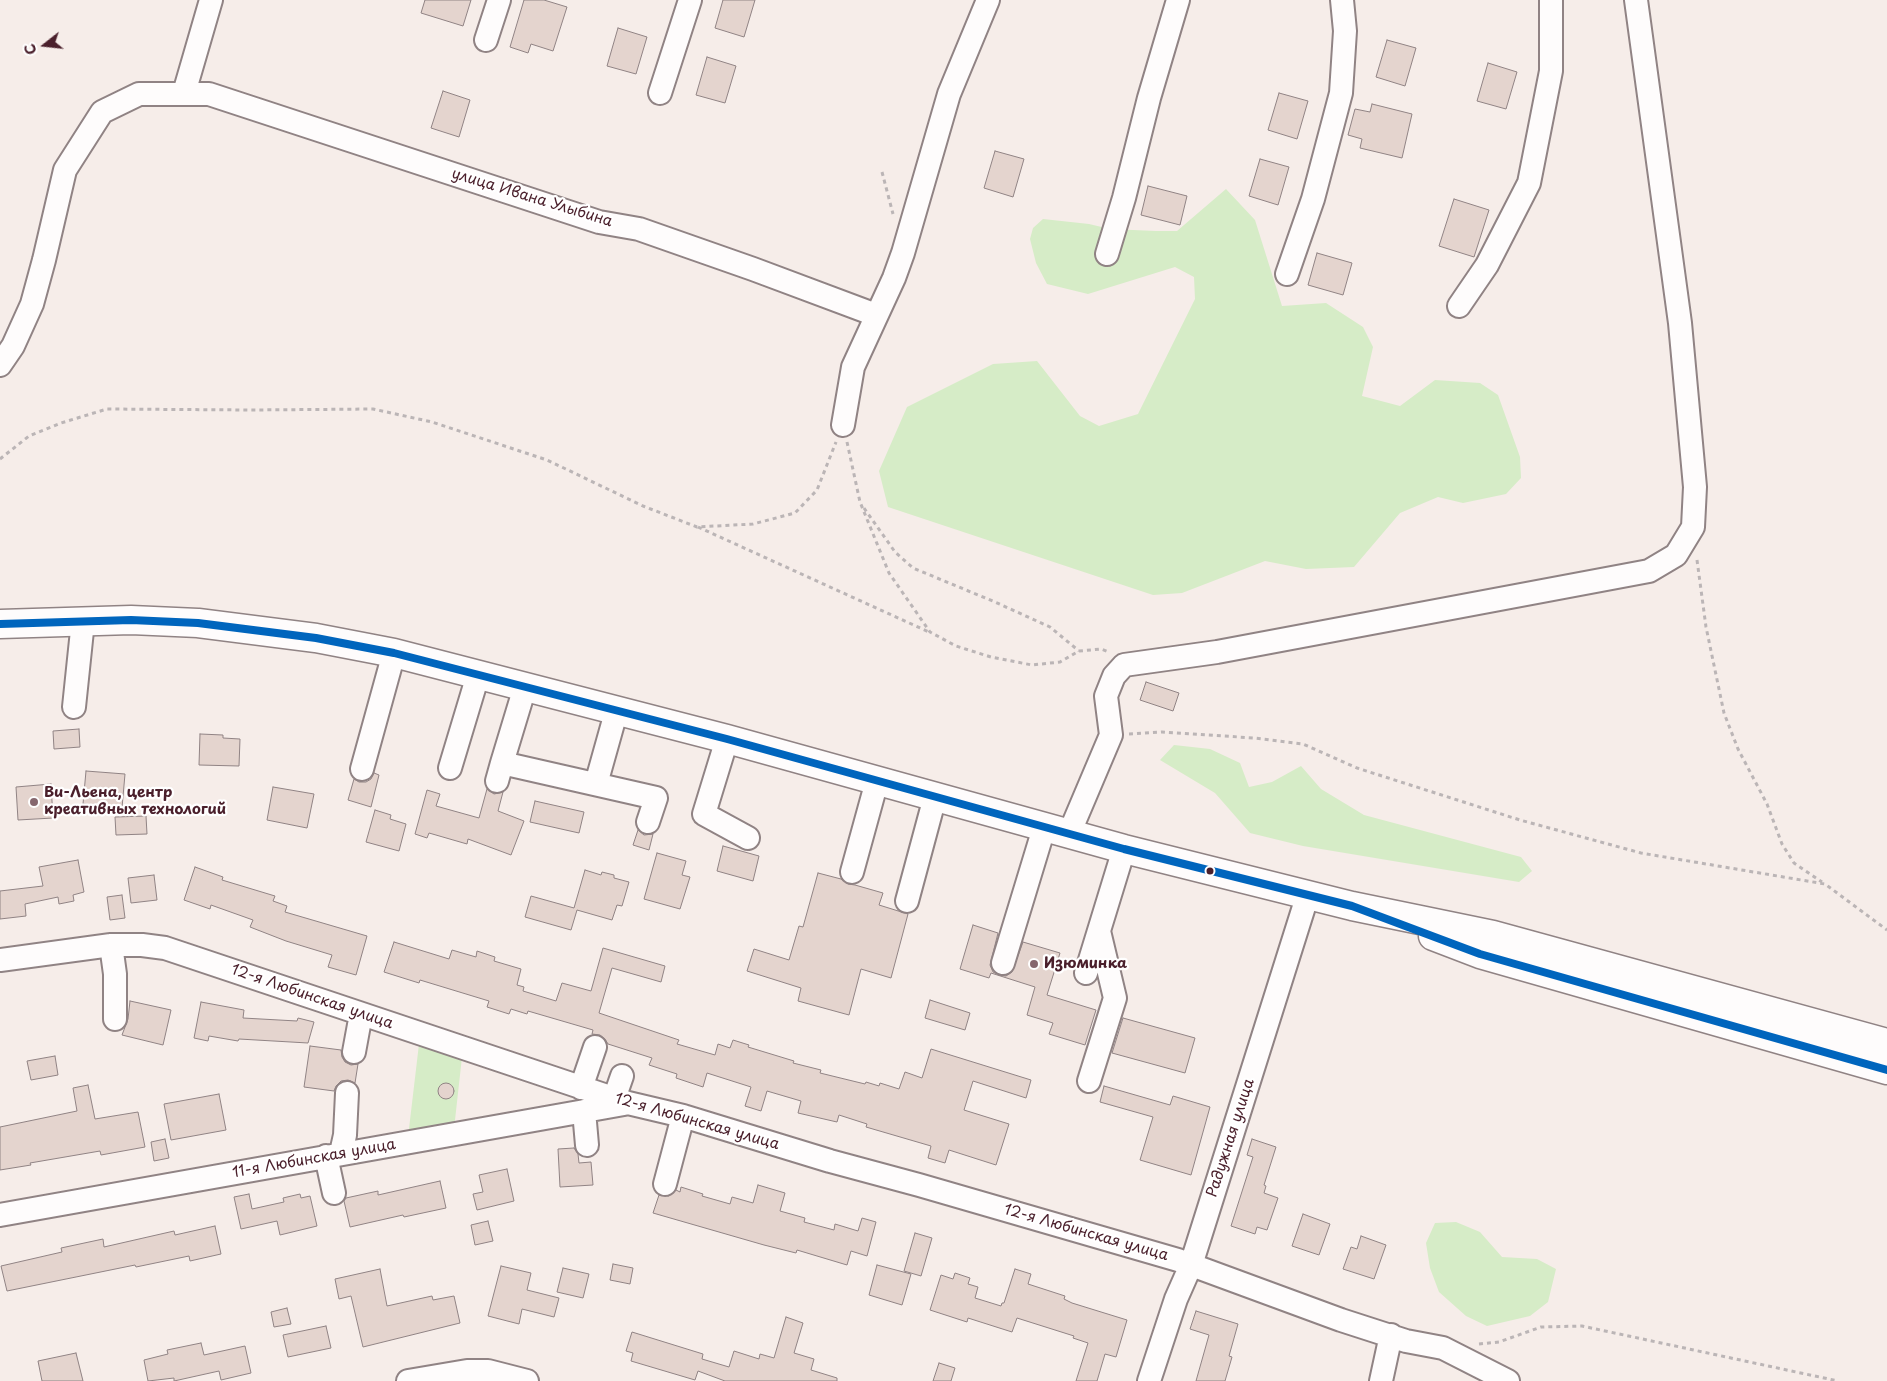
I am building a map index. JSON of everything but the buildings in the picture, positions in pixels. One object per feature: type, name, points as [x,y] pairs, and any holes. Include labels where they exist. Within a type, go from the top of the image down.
[{"type":"main road","points":[[0,624],[131,620],[243,628],[316,638],[394,653],[726,739],[1124,849],[1352,906],[1493,935],[1887,1043]]},
{"type":"main road","points":[[1352,906],[1480,954],[1887,1070]]},
{"type":"street","points":[[184,93],[212,0]]},
{"type":"street","points":[[486,40],[499,0]]},
{"type":"street","points":[[660,93],[690,0]]},
{"type":"street","points":[[843,425],[853,367],[894,278],[949,94],[988,0]]},
{"type":"street","points":[[1106,254],[1124,198],[1148,98],[1178,0]]},
{"type":"street","points":[[1287,274],[1313,199],[1341,93],[1345,31],[1342,0]]},
{"type":"street","points":[[1459,306],[1487,265],[1529,182],[1551,71],[1551,0]]},
{"type":"street","points":[[1004,963],[1057,831],[1111,735],[1106,696],[1114,676],[1124,665],[1217,652],[1649,571],[1676,555],[1693,527],[1696,487],[1680,323],[1636,0]]},
{"type":"street","name":"улица Ивана Улыбина","points":[[0,364],[13,346],[32,304],[65,170],[102,112],[139,94],[209,94],[599,222],[639,229],[876,315]]},
{"type":"street","points":[[74,707],[83,621]]},
{"type":"street","points":[[362,769],[394,653]]},
{"type":"street","points":[[450,768],[478,675]]},
{"type":"street","points":[[525,687],[499,772],[596,784],[656,798],[648,822]]},
{"type":"street","points":[[596,784],[617,710]]},
{"type":"street","points":[[726,739],[704,814],[748,838]]},
{"type":"street","points":[[852,872],[877,781]]},
{"type":"street","points":[[906,901],[935,797]]},
{"type":"street","points":[[1086,973],[1124,849]]},
{"type":"street","name":"Радужная улица","points":[[1149,1381],[1176,1298],[1191,1265],[1308,894]]},
{"type":"street","points":[[1089,1081],[1114,998],[1099,931]]},
{"type":"street","points":[[111,945],[115,974],[115,1019]]},
{"type":"street","name":"12-я Любинская улица","points":[[0,960],[111,945],[142,945],[165,948],[621,1101],[683,1116],[830,1161],[938,1190],[1178,1260],[1341,1320],[1406,1340],[1444,1348],[1508,1381]]},
{"type":"street","points":[[354,1052],[360,1014]]},
{"type":"street","points":[[581,1088],[594,1047]]},
{"type":"street","points":[[621,1101],[622,1076]]},
{"type":"street","points":[[334,1193],[334,1155],[345,1135],[347,1093]]},
{"type":"street","name":"11-я Любинская улица","points":[[0,1215],[584,1111],[621,1101]]},
{"type":"street","points":[[584,1111],[587,1145]]},
{"type":"street","points":[[665,1184],[683,1116]]},
{"type":"street","points":[[1380,1381],[1391,1335]]},
{"type":"street","points":[[408,1381],[467,1371],[527,1381]]},
{"type":"path","points":[[0,460],[29,436],[61,423],[107,409],[373,409],[432,422],[546,460],[643,506],[698,527],[930,632],[956,646],[991,657],[1032,665],[1060,662],[1079,651],[1101,649],[1115,655],[1124,665]]},
{"type":"path","points":[[843,425],[860,502],[889,572],[930,632]]},
{"type":"path","points":[[698,527],[753,524],[795,513],[818,490],[843,425]]},
{"type":"path","points":[[860,502],[895,552],[913,568],[1050,627],[1079,651]]},
{"type":"path","points":[[1693,527],[1706,627],[1724,713],[1738,749],[1767,804],[1782,844],[1794,863],[1887,930]]},
{"type":"path","points":[[1111,735],[1162,732],[1254,738],[1302,744],[1357,768],[1520,820],[1641,853],[1825,884]]},
{"type":"path","points":[[1444,1348],[1500,1342],[1541,1326],[1582,1326],[1838,1381]]},
{"type":"green space","points":[[1226,189],[1255,220],[1282,306],[1326,303],[1363,327],[1373,347],[1362,396],[1400,406],[1435,380],[1480,383],[1498,395],[1520,457],[1521,478],[1506,494],[1463,503],[1438,497],[1400,513],[1354,567],[1306,569],[1265,561],[1182,593],[1153,595],[888,507],[879,471],[907,407],[993,364],[1037,361],[1080,416],[1099,426],[1138,414],[1195,299],[1194,277],[1175,267],[1088,294],[1047,284],[1036,263],[1030,239],[1033,228],[1043,219],[1089,224],[1110,229],[1177,231]]},
{"type":"green space","points":[[1174,745],[1210,749],[1240,763],[1249,787],[1272,782],[1301,766],[1321,789],[1364,815],[1521,857],[1532,871],[1519,882],[1303,846],[1250,833],[1215,793],[1160,760]]},
{"type":"green space","points":[[419,1044],[462,1057],[454,1129],[408,1137]]},
{"type":"green space","points":[[1456,1222],[1480,1232],[1502,1257],[1537,1259],[1556,1269],[1548,1302],[1530,1316],[1487,1326],[1466,1316],[1439,1292],[1430,1268],[1426,1243],[1435,1223]]},
{"type":"transit line","points":[[0,624],[131,620],[198,623],[316,638],[394,653],[727,739],[1124,849],[1352,906],[1480,954],[1887,1070]]},
{"type":"place","name":"Ви-Льена, центр креативных технологий","points":[[34,802]]},
{"type":"place","name":"Изюминка","points":[[1034,964]]}]
